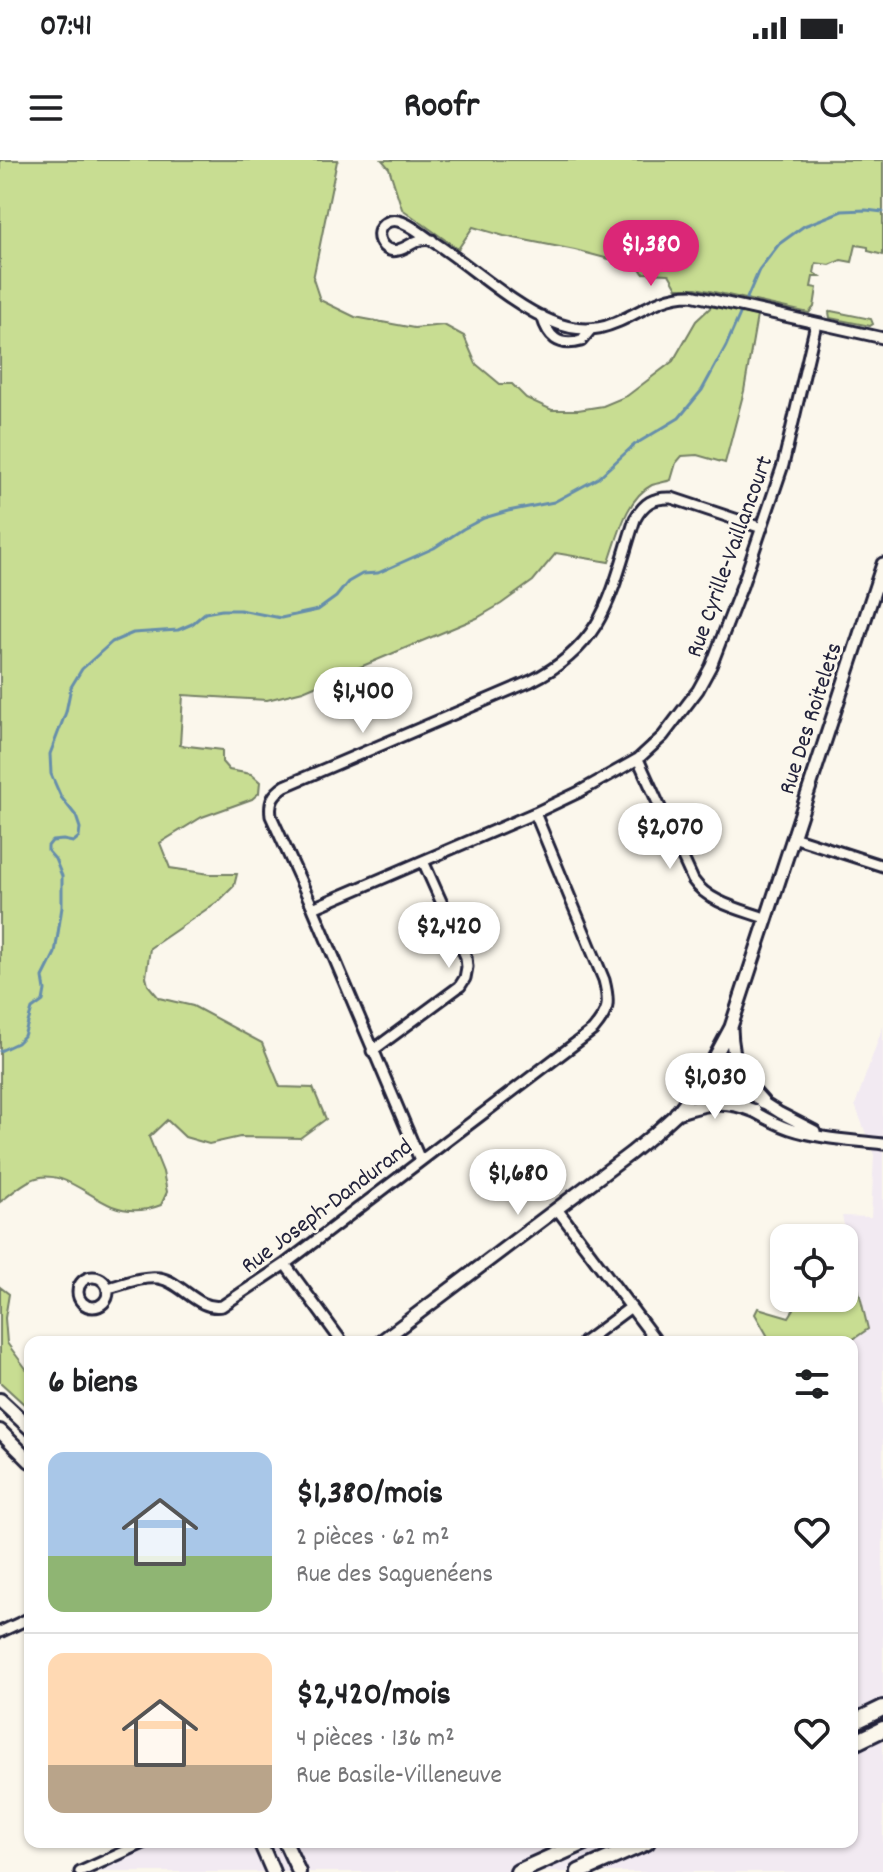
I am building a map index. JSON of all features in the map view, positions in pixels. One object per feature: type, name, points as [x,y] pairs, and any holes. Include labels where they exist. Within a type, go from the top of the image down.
[{"type":"main road","points":[[0,1400],[24,1422]]},
{"type":"main road","points":[[0,1431],[24,1455]]},
{"type":"main road","points":[[858,1720],[883,1708]]},
{"type":"main road","points":[[858,1741],[883,1729]]},
{"type":"main road","points":[[263,1848],[273,1872]]},
{"type":"main road","points":[[288,1848],[299,1872]]},
{"type":"main road","points":[[518,1872],[572,1848]]},
{"type":"main road","points":[[579,1872],[633,1848]]},
{"type":"street","points":[[432,240],[419,240],[400,250],[390,250],[382,245],[379,235],[382,226],[391,220],[409,226],[432,240],[554,323],[591,329],[607,327],[666,299],[683,295],[883,338]]},
{"type":"street","points":[[542,316],[546,329],[559,341],[581,341],[591,329]]},
{"type":"street","name":"Rue Cyrille-Vaillancourt","points":[[313,908],[535,813],[638,759],[663,736],[698,690],[720,644],[785,459],[816,324]]},
{"type":"street","points":[[420,1160],[271,816],[272,798],[285,786],[531,681],[566,661],[602,616],[635,519],[651,501],[672,498],[762,528]]},
{"type":"street","name":"Rue Des Roitelets","points":[[388,1336],[631,1153],[676,1114],[706,1074],[731,1027],[883,564]]},
{"type":"street","points":[[638,759],[698,888],[717,901],[765,918]]},
{"type":"street","name":"Rue Joseph-Dandurand","points":[[108,1288],[155,1278],[174,1283],[214,1308],[230,1301],[285,1264],[593,1030],[608,1009],[609,997],[535,813]]},
{"type":"street","points":[[793,837],[883,866]]},
{"type":"street","points":[[372,1051],[453,993],[465,978],[466,957],[423,861]]},
{"type":"street","points":[[731,1027],[735,1062],[759,1106]]},
{"type":"street","points":[[706,1074],[759,1106],[833,1138],[883,1144]]},
{"type":"street","points":[[676,1114],[716,1102],[759,1106]]},
{"type":"street","points":[[557,1209],[653,1336]]},
{"type":"street","points":[[285,1264],[338,1336]]},
{"type":"street","points":[[592,1336],[631,1307]]},
{"type":"street","points":[[0,1632],[24,1621]]},
{"type":"street","points":[[80,1872],[133,1848]]},
{"type":"shaded area","points":[[883,1026],[883,1872],[80,1872],[132,1848],[858,1848],[857,1336],[867,1329],[858,1288],[858,1224],[844,1224],[842,1216],[871,1217],[874,1155],[855,1105]]},
{"type":"green space","points":[[0,160],[339,160],[313,279],[320,300],[355,317],[414,328],[444,325],[464,336],[476,364],[500,384],[512,384],[526,398],[552,410],[603,406],[627,396],[673,361],[696,321],[712,306],[757,316],[744,391],[725,463],[697,455],[682,456],[676,463],[671,480],[643,491],[629,508],[609,562],[556,553],[533,581],[477,618],[303,691],[267,700],[183,695],[180,745],[222,750],[222,762],[229,770],[251,774],[260,782],[259,793],[252,799],[202,817],[160,843],[170,868],[210,874],[237,874],[234,886],[220,900],[150,948],[146,977],[148,985],[159,998],[193,1006],[262,1043],[280,1087],[313,1088],[326,1119],[300,1138],[240,1137],[209,1144],[185,1137],[167,1120],[149,1137],[163,1172],[167,1192],[161,1205],[143,1210],[112,1206],[73,1184],[52,1177],[31,1180],[0,1202]]},
{"type":"green space","points":[[382,160],[883,160],[883,255],[856,245],[852,262],[816,263],[814,273],[820,277],[813,277],[811,287],[817,288],[814,307],[809,313],[696,288],[677,288],[669,274],[643,273],[634,259],[609,259],[473,227],[458,249],[402,209],[389,168]]},
{"type":"green space","points":[[831,311],[871,319],[873,324],[830,318]]},
{"type":"green space","points":[[0,1287],[9,1294],[5,1318],[7,1343],[24,1366],[24,1404],[0,1382]]},
{"type":"green space","points":[[858,1288],[868,1329],[858,1336],[768,1336],[755,1314],[758,1308],[789,1317],[792,1312],[858,1312]]},
{"type":"waterway","points":[[747,298],[759,270],[779,244],[804,226],[842,211],[883,212]]},
{"type":"waterway","points":[[0,1051],[24,1036],[32,1009],[43,1001],[43,977],[55,953],[62,907],[62,876],[48,846],[52,841],[73,842],[79,837],[80,828],[51,774],[50,754],[66,712],[71,687],[82,669],[112,642],[133,633],[178,630],[205,613],[240,610],[281,618],[318,610],[336,597],[348,582],[362,574],[378,573],[434,548],[484,518],[554,502],[598,478],[634,445],[679,418],[702,390],[740,314]]}]
